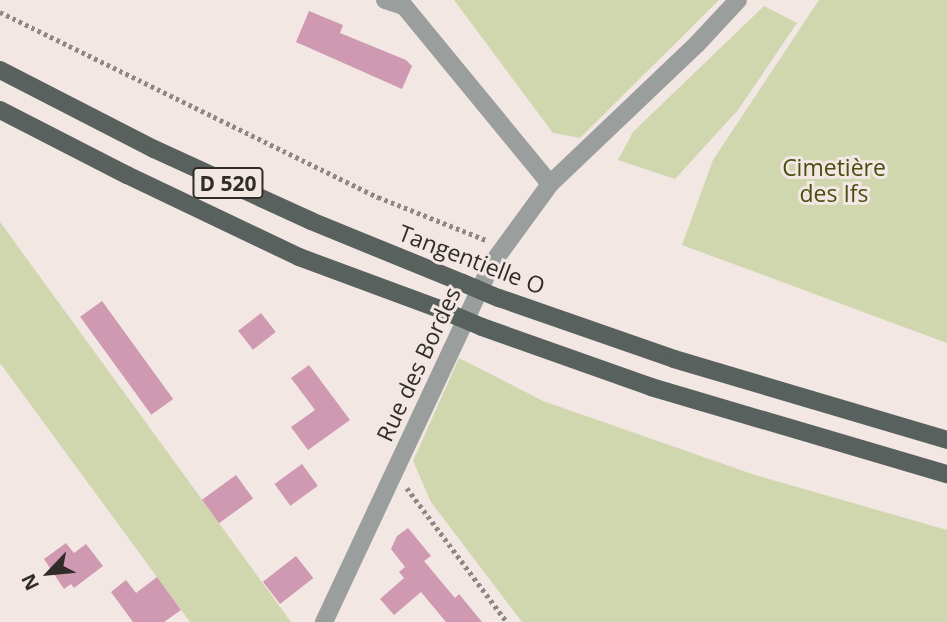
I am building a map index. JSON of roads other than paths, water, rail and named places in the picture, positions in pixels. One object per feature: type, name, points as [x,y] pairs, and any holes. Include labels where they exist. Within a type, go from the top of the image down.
[{"type":"main road","name":"Tangentielle O","points":[[0,70],[154,149],[311,221],[499,298],[674,359],[947,440]]},
{"type":"main road","name":"D 520","points":[[0,110],[127,176],[299,257],[482,327],[651,387],[947,474]]},
{"type":"street","points":[[385,0],[404,6],[550,184]]},
{"type":"street","name":"Rue des Bordes","points":[[324,622],[491,265],[550,184],[709,32],[738,0]]},
{"type":"park label","name":"Cimetière des Ifs","points":[[834,180]]}]
